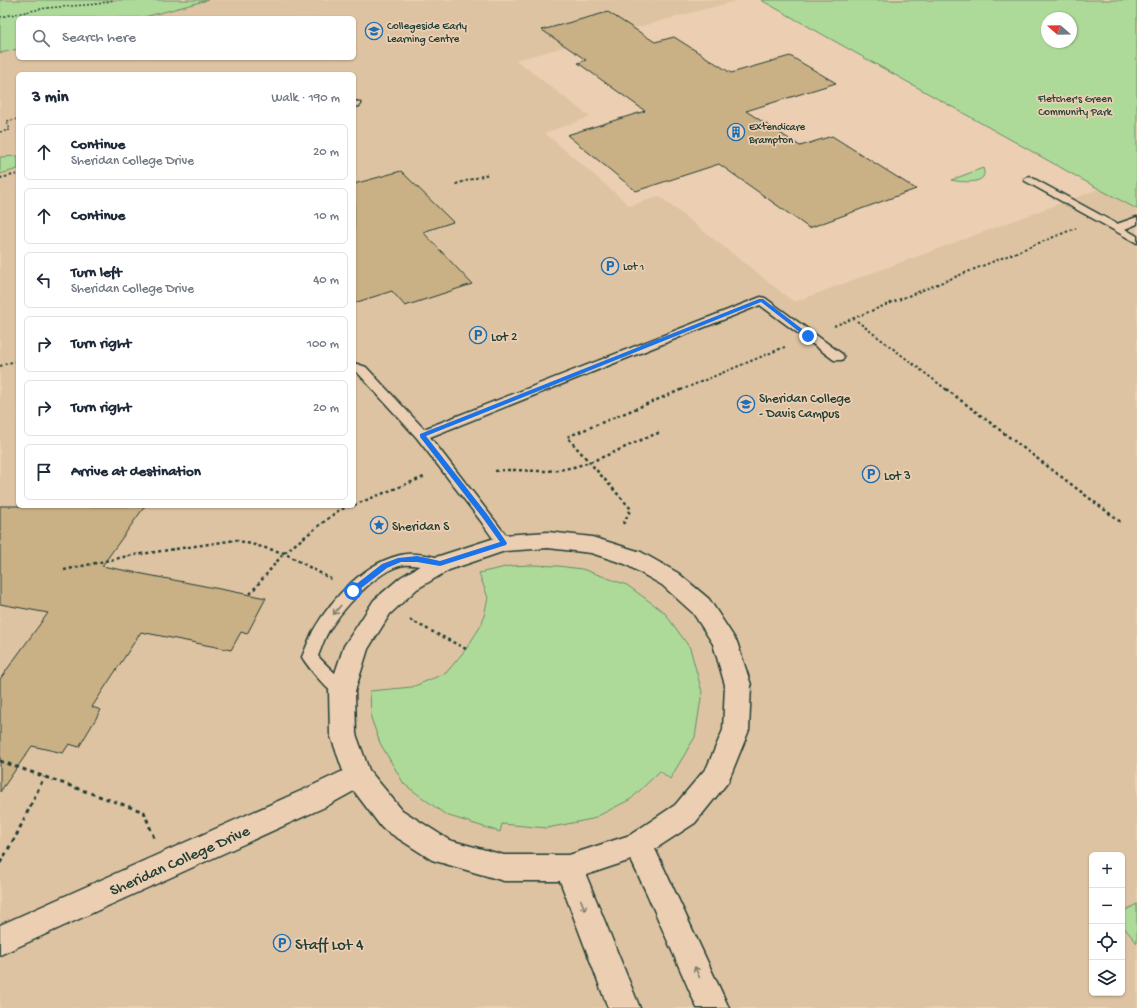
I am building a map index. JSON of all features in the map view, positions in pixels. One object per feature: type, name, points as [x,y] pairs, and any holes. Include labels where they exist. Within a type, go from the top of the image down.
[{"type":"street","points":[[548,540],[592,545],[633,558],[670,578],[701,606],[725,642],[738,685],[736,730],[718,774],[685,814],[638,846],[569,868],[504,868],[442,851],[392,819],[358,776],[343,734],[342,691],[356,646],[382,607],[409,583],[440,564],[504,543],[548,540]]},
{"type":"street","name":"Sheridan College Drive","points":[[0,940],[315,798],[358,776]]},
{"type":"street","points":[[638,846],[658,885],[713,1008]]},
{"type":"street","points":[[569,868],[624,1008]]},
{"type":"lane","points":[[1029,179],[1137,240]]},
{"type":"lane","points":[[1117,228],[1137,220]]},
{"type":"lane","points":[[422,435],[761,300],[838,357]]},
{"type":"lane","points":[[356,368],[362,370],[422,435],[504,543]]},
{"type":"lane","points":[[342,691],[310,658],[320,634],[333,615],[353,591],[384,566],[401,560],[417,559],[440,564]]},
{"type":"path","points":[[0,17],[33,10],[73,6],[93,6],[113,0]]},
{"type":"path","points":[[0,132],[10,130],[7,121],[16,119]]},
{"type":"path","points":[[0,178],[16,174]]},
{"type":"path","points":[[456,184],[489,174]]},
{"type":"path","points":[[852,318],[1122,523]]},
{"type":"path","points":[[0,366],[16,361]]},
{"type":"path","points":[[495,471],[507,469],[535,472],[563,470],[589,463],[638,440],[661,432]]},
{"type":"path","points":[[567,437],[631,509],[623,524]]},
{"type":"path","points":[[356,503],[426,476]]},
{"type":"path","points":[[250,594],[284,553],[339,510],[344,508]]},
{"type":"path","points":[[64,570],[128,556],[236,540],[284,553],[335,581]]},
{"type":"path","points":[[408,619],[466,649]]},
{"type":"path","points":[[0,761],[144,812],[156,842]]},
{"type":"path","points":[[0,863],[17,834],[44,777]]},
{"type":"shaded area","name":"Sheridan College - Davis Campus","points":[[74,0],[739,0],[516,60],[590,117],[545,133],[630,206],[659,196],[794,302],[1099,189],[1137,209],[1137,1008],[0,1008],[0,10]]},
{"type":"green space","points":[[0,0],[208,0],[148,16],[16,16],[16,49],[0,53]]},
{"type":"green space","name":"Fletcher's Green Community Park","points":[[761,0],[1137,0],[1137,209],[1099,189]]},
{"type":"green space","points":[[16,156],[16,170],[0,174],[0,157]]},
{"type":"green space","points":[[983,168],[984,174],[982,178],[973,182],[951,180]]},
{"type":"green space","points":[[532,565],[582,569],[627,585],[664,612],[690,648],[702,692],[695,737],[670,779],[660,771],[631,799],[592,819],[547,828],[502,824],[500,832],[446,815],[404,784],[380,743],[371,718],[370,691],[412,687],[446,673],[466,649],[482,624],[488,598],[479,573],[510,566]]},
{"type":"green space","points":[[1137,904],[1137,943],[1125,929],[1125,910]]},
{"type":"building","name":"Extendicare Brampton","points":[[608,12],[655,42],[674,37],[731,73],[790,56],[836,83],[746,111],[800,146],[832,136],[916,189],[809,228],[719,164],[636,191],[567,135],[645,111],[578,63],[586,60],[542,30]]},
{"type":"building","points":[[401,171],[453,222],[423,232],[472,284],[405,306],[392,291],[356,302],[356,183]]},
{"type":"building","points":[[0,506],[16,506],[16,508],[144,508],[102,566],[266,598],[247,634],[241,632],[231,650],[141,632],[92,707],[101,710],[79,747],[69,744],[63,753],[32,746],[0,792],[0,679],[48,613],[0,604]]},
{"type":"place","name":"Collegeside Early Learning Centre","points":[[374,31]]},
{"type":"place","name":"Extendicare Brampton","points":[[736,132]]},
{"type":"place","name":"Lot 1","points":[[610,266]]},
{"type":"place","name":"Lot 2","points":[[478,335]]},
{"type":"place","name":"Sheridan College - Davis Campus","points":[[746,404]]},
{"type":"place","name":"Lot 3","points":[[871,474]]},
{"type":"place","name":"Sheridan S","points":[[379,525]]},
{"type":"place","name":"Staff Lot 4","points":[[282,943]]},
{"type":"route","points":[[353,591],[384,566],[401,560],[417,559],[440,564],[504,543],[422,435],[761,300],[808,336]]}]
